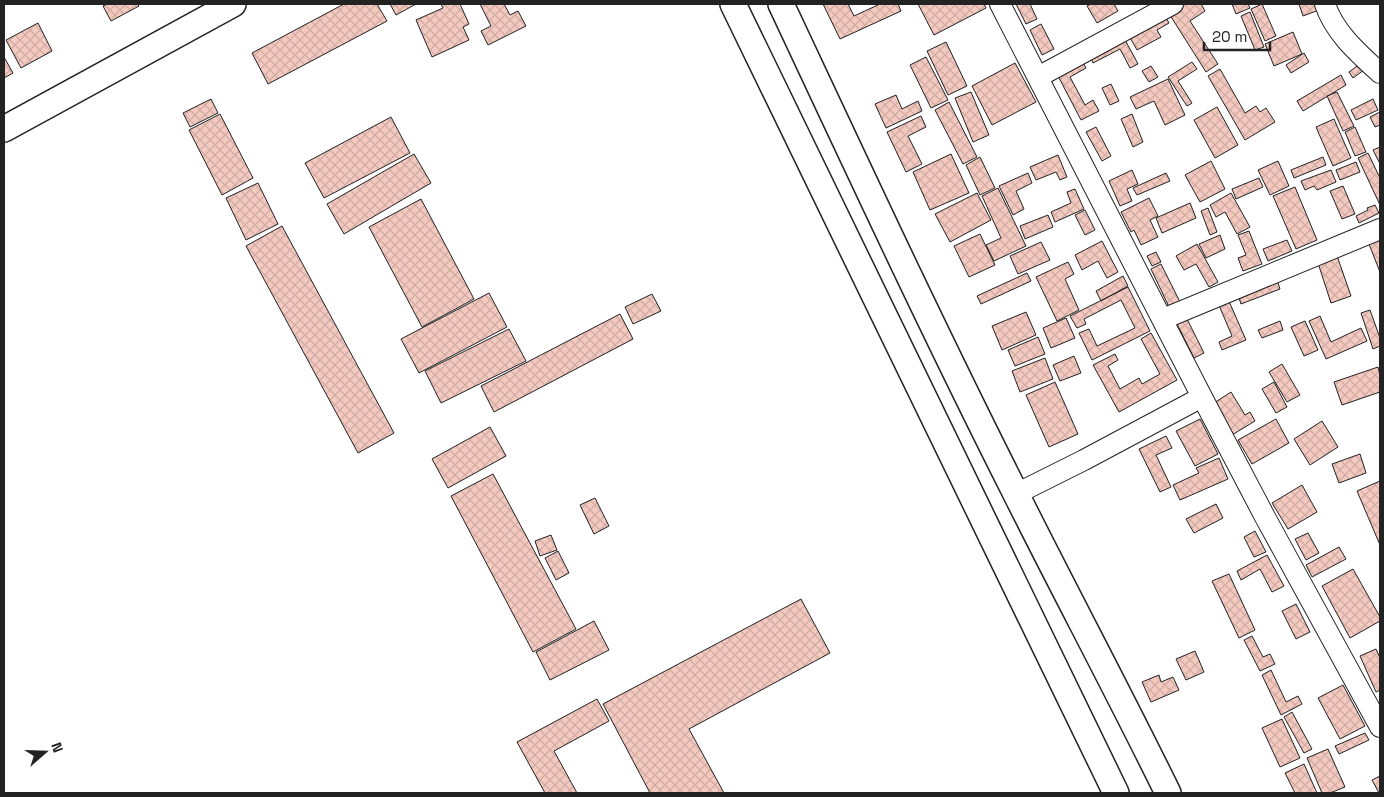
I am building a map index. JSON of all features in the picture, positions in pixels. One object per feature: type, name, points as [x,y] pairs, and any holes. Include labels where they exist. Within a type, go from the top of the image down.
[{"type":"street","points":[[4,129],[233,4]]},
{"type":"street","points":[[733,4],[1116,793]]},
{"type":"street","points":[[781,4],[912,284],[1016,494],[1131,716],[1168,793]]},
{"type":"street","points":[[1000,4],[1265,517],[1380,727]]},
{"type":"street","points":[[1038,78],[1173,4]]},
{"type":"street","points":[[1325,4],[1329,16],[1352,48],[1380,73]]},
{"type":"street","points":[[1163,319],[1380,229]]},
{"type":"street","points":[[1016,494],[1202,397]]},
{"type":"building","points":[[107,4],[137,4],[139,6],[111,21],[103,6]]},
{"type":"building","points":[[344,4],[377,4],[387,21],[268,84],[252,53]]},
{"type":"building","points":[[390,4],[416,4],[396,15]]},
{"type":"building","points":[[441,4],[460,4],[469,24],[463,27],[469,40],[432,57],[416,20],[443,8]]},
{"type":"building","points":[[480,4],[504,4],[510,15],[518,11],[526,26],[488,45],[481,31],[491,26]]},
{"type":"building","points":[[823,4],[848,4],[854,16],[880,4],[898,4],[901,11],[840,39]]},
{"type":"building","points":[[918,4],[984,4],[986,8],[934,35]]},
{"type":"building","points":[[1016,4],[1030,4],[1037,19],[1026,24]]},
{"type":"building","points":[[1091,4],[1114,4],[1118,11],[1097,23],[1087,6]]},
{"type":"building","points":[[1181,4],[1201,4],[1205,11],[1190,21],[1218,64],[1206,72],[1168,12]]},
{"type":"building","points":[[1232,4],[1248,4],[1250,8],[1236,14]]},
{"type":"building","points":[[1262,4],[1276,36],[1265,41],[1251,9]]},
{"type":"building","points":[[1299,4],[1317,4],[1319,10],[1303,16]]},
{"type":"building","points":[[1163,12],[1169,23],[1157,30],[1161,37],[1137,50],[1127,32]]},
{"type":"building","points":[[1250,12],[1264,47],[1255,50],[1241,16]]},
{"type":"building","points":[[38,23],[52,51],[21,68],[6,40]]},
{"type":"building","points":[[1041,24],[1054,49],[1042,55],[1030,30]]},
{"type":"building","points":[[1293,32],[1302,54],[1274,66],[1265,44]]},
{"type":"building","points":[[1123,36],[1138,64],[1130,68],[1120,49],[1093,63],[1089,54]]},
{"type":"building","points":[[946,42],[967,86],[948,95],[927,51]]},
{"type":"building","points":[[1304,53],[1309,62],[1291,73],[1286,65]]},
{"type":"building","points":[[4,57],[13,73],[4,78]]},
{"type":"building","points":[[926,57],[948,100],[931,108],[910,65]]},
{"type":"building","points":[[1082,61],[1086,68],[1070,77],[1085,105],[1093,100],[1099,111],[1081,120],[1057,74]]},
{"type":"building","points":[[1364,61],[1368,67],[1353,78],[1349,72]]},
{"type":"building","points":[[1192,62],[1197,69],[1178,81],[1192,103],[1187,106],[1168,77]]},
{"type":"building","points":[[1015,63],[1036,102],[992,125],[972,86]]},
{"type":"building","points":[[1151,66],[1158,77],[1149,82],[1142,71]]},
{"type":"building","points":[[1220,69],[1245,113],[1256,106],[1260,112],[1266,108],[1275,122],[1245,140],[1208,76]]},
{"type":"building","points":[[1341,75],[1346,85],[1303,111],[1297,101]]},
{"type":"building","points":[[1168,79],[1185,115],[1165,125],[1154,101],[1136,109],[1130,97]]},
{"type":"building","points":[[1111,84],[1119,101],[1110,105],[1102,88]]},
{"type":"building","points":[[971,92],[989,135],[973,142],[955,98]]},
{"type":"building","points":[[1337,92],[1354,126],[1343,131],[1327,96]]},
{"type":"building","points":[[896,95],[902,109],[918,101],[922,111],[886,128],[875,104]]},
{"type":"building","points":[[211,99],[218,113],[190,127],[183,113]]},
{"type":"building","points":[[1373,99],[1378,110],[1356,120],[1351,110]]},
{"type":"building","points":[[949,102],[977,157],[963,164],[935,110]]},
{"type":"building","points":[[1217,107],[1238,145],[1215,158],[1194,120]]},
{"type":"building","points":[[1380,112],[1380,125],[1375,127],[1370,117]]},
{"type":"building","points":[[220,114],[253,178],[222,195],[189,130]]},
{"type":"building","points":[[1132,114],[1143,142],[1133,147],[1121,119]]},
{"type":"building","points":[[921,116],[926,127],[908,136],[922,164],[906,172],[887,132]]},
{"type":"building","points":[[391,117],[410,153],[324,198],[305,163]]},
{"type":"building","points":[[1334,119],[1351,158],[1333,166],[1316,127]]},
{"type":"building","points":[[1096,127],[1111,156],[1102,161],[1086,132]]},
{"type":"building","points":[[1355,127],[1366,152],[1355,156],[1345,132]]},
{"type":"building","points":[[1380,147],[1380,161],[1379,162],[1373,150]]},
{"type":"building","points":[[1368,153],[1380,178],[1380,205],[1358,158]]},
{"type":"building","points":[[414,154],[431,183],[344,234],[327,204]]},
{"type":"building","points":[[951,154],[969,193],[930,210],[913,172]]},
{"type":"building","points":[[1058,155],[1067,177],[1060,180],[1056,172],[1036,180],[1030,167]]},
{"type":"building","points":[[980,157],[995,188],[980,195],[966,165]]},
{"type":"building","points":[[1323,157],[1326,165],[1294,178],[1291,170]]},
{"type":"building","points":[[1211,161],[1225,189],[1200,202],[1185,175]]},
{"type":"building","points":[[1278,161],[1289,186],[1270,195],[1258,170]]},
{"type":"building","points":[[1356,162],[1360,172],[1340,180],[1336,170]]},
{"type":"building","points":[[1132,170],[1138,184],[1127,189],[1132,201],[1120,206],[1109,181]]},
{"type":"building","points":[[1331,170],[1336,182],[1317,190],[1314,186],[1305,190],[1301,181]]},
{"type":"building","points":[[1028,173],[1032,183],[1016,191],[1024,209],[1013,215],[999,186]]},
{"type":"building","points":[[1166,173],[1170,181],[1137,195],[1133,188]]},
{"type":"building","points":[[1259,178],[1263,187],[1236,199],[1232,189]]},
{"type":"building","points":[[258,183],[278,224],[246,240],[226,198]]},
{"type":"building","points":[[1343,186],[1355,214],[1342,219],[1330,191]]},
{"type":"building","points":[[1295,187],[1317,240],[1296,249],[1273,196]]},
{"type":"building","points":[[998,188],[1026,246],[994,261],[986,245],[1001,238],[982,196]]},
{"type":"building","points":[[1075,189],[1084,209],[1055,222],[1051,212],[1071,203],[1067,192]]},
{"type":"building","points":[[977,193],[991,220],[950,242],[935,214]]},
{"type":"building","points":[[1231,193],[1250,227],[1237,234],[1225,212],[1216,217],[1210,205]]},
{"type":"building","points":[[1149,198],[1158,216],[1150,220],[1158,237],[1141,245],[1134,230],[1131,232],[1121,212]]},
{"type":"building","points":[[421,199],[474,299],[422,327],[369,227]]},
{"type":"building","points":[[1190,203],[1196,218],[1162,233],[1156,218]]},
{"type":"building","points":[[1375,205],[1379,213],[1359,223],[1356,216]]},
{"type":"building","points":[[1208,208],[1217,232],[1210,235],[1201,211]]},
{"type":"building","points":[[1085,210],[1095,230],[1085,235],[1075,215]]},
{"type":"building","points":[[1048,215],[1053,227],[1025,239],[1020,226]]},
{"type":"building","points":[[282,226],[394,433],[358,453],[246,246]]},
{"type":"building","points":[[1249,231],[1262,264],[1243,271],[1238,258],[1246,255],[1238,235]]},
{"type":"building","points":[[980,234],[995,265],[969,277],[954,246]]},
{"type":"building","points":[[1380,234],[1380,272],[1367,239]]},
{"type":"building","points":[[1220,235],[1225,249],[1206,258],[1199,244]]},
{"type":"building","points":[[1287,240],[1292,251],[1268,261],[1263,249]]},
{"type":"building","points":[[1102,241],[1118,272],[1107,278],[1098,261],[1082,270],[1075,255]]},
{"type":"building","points":[[1041,242],[1050,260],[1018,274],[1010,256]]},
{"type":"building","points":[[1197,244],[1218,282],[1209,287],[1196,264],[1184,270],[1176,256]]},
{"type":"building","points":[[1156,252],[1161,262],[1152,266],[1147,256]]},
{"type":"building","points":[[1336,253],[1351,296],[1331,303],[1317,260]]},
{"type":"building","points":[[1068,262],[1074,274],[1065,279],[1079,310],[1057,321],[1036,277]]},
{"type":"building","points":[[1161,264],[1180,302],[1169,307],[1151,269]]},
{"type":"building","points":[[1027,273],[1031,281],[981,304],[977,296]]},
{"type":"building","points":[[1123,276],[1128,286],[1101,301],[1096,291]]},
{"type":"building","points":[[1277,280],[1280,289],[1241,304],[1238,295]]},
{"type":"building","points":[[1128,287],[1150,331],[1092,360],[1079,333],[1089,329],[1097,346],[1135,328],[1121,300],[1084,319],[1086,324],[1077,328],[1070,316]]},
{"type":"building","points":[[489,293],[507,327],[419,373],[401,339]]},
{"type":"building","points":[[652,294],[661,311],[633,324],[625,307]]},
{"type":"building","points":[[1228,299],[1246,340],[1222,350],[1219,342],[1232,336],[1218,303]]},
{"type":"building","points":[[1370,310],[1380,338],[1380,346],[1373,349],[1361,313]]},
{"type":"building","points":[[1026,312],[1036,335],[1002,350],[992,326]]},
{"type":"building","points":[[620,314],[633,339],[494,412],[481,386]]},
{"type":"building","points":[[1185,315],[1204,353],[1194,358],[1175,320]]},
{"type":"building","points":[[1320,316],[1331,342],[1361,328],[1367,341],[1326,359],[1309,321]]},
{"type":"building","points":[[1066,318],[1075,338],[1051,348],[1043,328]]},
{"type":"building","points":[[1280,321],[1283,330],[1262,338],[1258,330]]},
{"type":"building","points":[[1305,321],[1318,350],[1304,356],[1291,327]]},
{"type":"building","points":[[509,329],[526,361],[441,403],[425,371]]},
{"type":"building","points":[[1151,333],[1177,380],[1119,412],[1093,365],[1115,354],[1118,360],[1108,366],[1120,389],[1139,378],[1142,384],[1160,374],[1141,339]]},
{"type":"building","points":[[1038,337],[1045,354],[1015,366],[1008,350]]},
{"type":"building","points":[[1074,356],[1081,373],[1060,381],[1053,365]]},
{"type":"building","points":[[1045,358],[1053,379],[1020,392],[1012,371]]},
{"type":"building","points":[[1282,364],[1300,395],[1287,402],[1269,372]]},
{"type":"building","points":[[1378,367],[1380,392],[1342,405],[1334,382]]},
{"type":"building","points":[[1055,382],[1078,434],[1049,447],[1026,395]]},
{"type":"building","points":[[1274,382],[1287,407],[1276,413],[1262,389]]},
{"type":"building","points":[[1231,392],[1245,415],[1250,412],[1255,421],[1232,435],[1214,403]]},
{"type":"building","points":[[1200,419],[1218,454],[1195,466],[1176,431]]},
{"type":"building","points":[[1276,419],[1289,443],[1252,464],[1238,440]]},
{"type":"building","points":[[1322,421],[1338,447],[1310,465],[1294,439]]},
{"type":"building","points":[[490,427],[506,456],[448,488],[432,459]]},
{"type":"building","points":[[1166,436],[1172,448],[1156,455],[1171,487],[1160,492],[1139,449]]},
{"type":"building","points":[[1360,454],[1366,473],[1339,483],[1332,464]]},
{"type":"building","points":[[1219,458],[1228,479],[1180,500],[1173,485],[1199,473],[1196,468]]},
{"type":"building","points":[[493,474],[576,629],[533,652],[451,496]]},
{"type":"building","points":[[1380,481],[1380,545],[1357,491]]},
{"type":"building","points":[[1302,485],[1317,512],[1288,529],[1272,503]]},
{"type":"building","points":[[595,498],[609,526],[594,534],[580,505]]},
{"type":"building","points":[[1216,504],[1223,518],[1194,533],[1186,519]]},
{"type":"building","points":[[1255,531],[1266,552],[1254,557],[1244,537]]},
{"type":"building","points":[[1308,533],[1319,553],[1306,560],[1295,539]]},
{"type":"building","points":[[551,535],[557,550],[540,556],[535,541]]},
{"type":"building","points":[[1339,547],[1346,559],[1312,577],[1306,565]]},
{"type":"building","points":[[558,551],[569,573],[556,580],[545,558]]},
{"type":"building","points":[[1267,555],[1284,586],[1272,592],[1260,569],[1241,580],[1237,571]]},
{"type":"building","points":[[1353,569],[1380,617],[1380,621],[1350,638],[1322,586]]},
{"type":"building","points":[[1229,574],[1255,630],[1239,638],[1212,581]]},
{"type":"building","points":[[801,599],[830,653],[689,729],[724,793],[650,793],[603,704]]},
{"type":"building","points":[[1296,604],[1310,632],[1296,639],[1282,611]]},
{"type":"building","points":[[594,621],[609,650],[550,680],[536,652]]},
{"type":"building","points":[[1252,636],[1263,657],[1270,654],[1275,664],[1260,671],[1244,640]]},
{"type":"building","points":[[1376,649],[1380,658],[1380,690],[1376,692],[1360,656]]},
{"type":"building","points":[[1195,651],[1204,672],[1186,680],[1176,659]]},
{"type":"building","points":[[1271,670],[1286,702],[1298,696],[1302,704],[1281,715],[1262,675]]},
{"type":"building","points":[[1159,675],[1161,682],[1173,677],[1179,690],[1151,702],[1142,682]]},
{"type":"building","points":[[1343,685],[1365,726],[1340,739],[1318,698]]},
{"type":"building","points":[[597,699],[609,721],[554,751],[577,793],[545,793],[517,742]]},
{"type":"building","points":[[1292,712],[1312,749],[1304,753],[1284,717]]},
{"type":"building","points":[[1282,719],[1300,758],[1280,767],[1262,728]]},
{"type":"building","points":[[1365,733],[1369,740],[1339,754],[1335,746]]},
{"type":"building","points":[[1328,749],[1345,787],[1330,793],[1322,793],[1307,758]]},
{"type":"building","points":[[1304,764],[1317,793],[1295,793],[1285,773]]},
{"type":"building","points":[[1380,776],[1380,793],[1379,793],[1372,780]]}]
